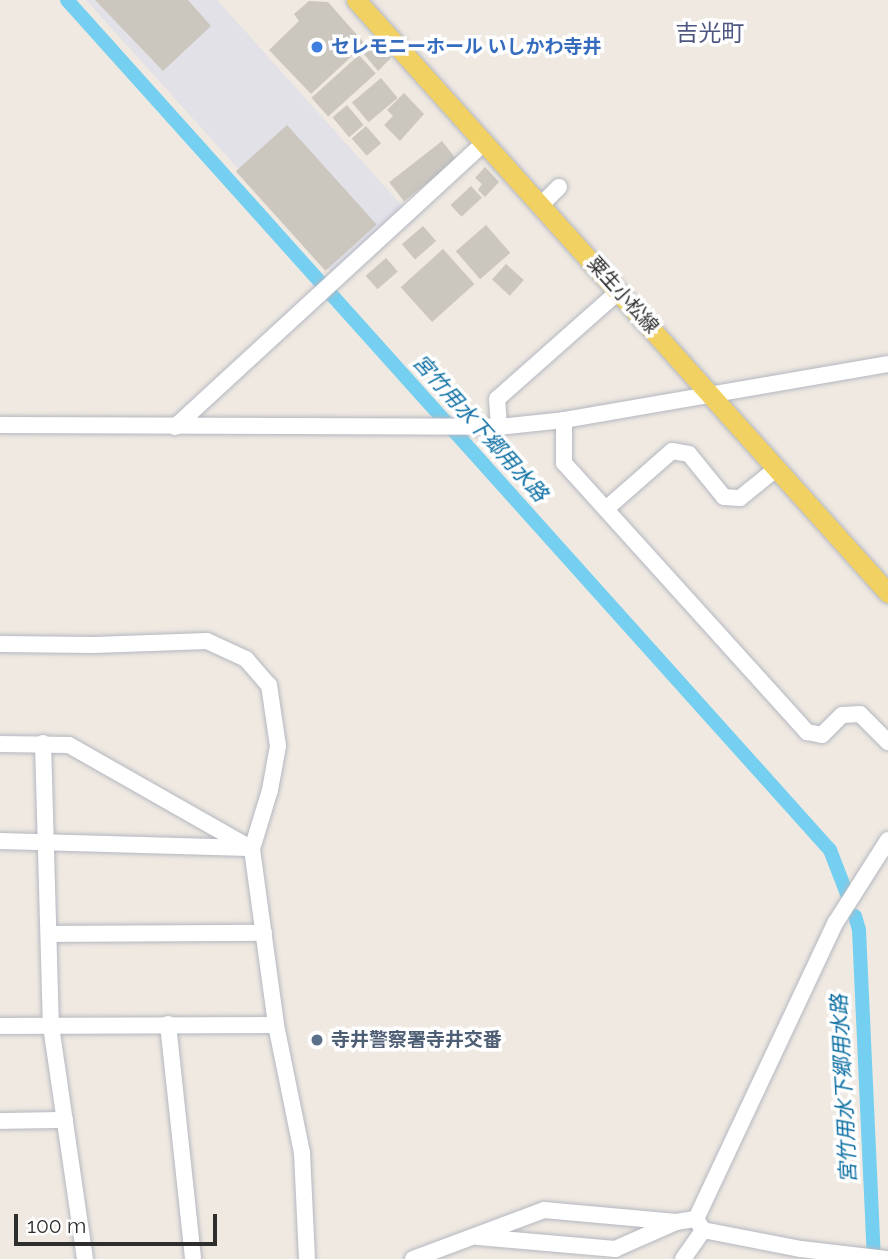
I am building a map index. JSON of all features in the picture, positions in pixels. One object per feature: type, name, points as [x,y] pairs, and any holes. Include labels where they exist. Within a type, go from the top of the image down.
[{"type":"main road","name":"粟生小松線","points":[[356,0],[542,204],[888,593]]},
{"type":"street","points":[[176,427],[317,294],[485,142]]},
{"type":"street","points":[[542,204],[559,187]]},
{"type":"street","points":[[499,427],[497,399],[619,291]]},
{"type":"street","points":[[0,425],[499,427],[564,420],[888,364]]},
{"type":"street","points":[[564,420],[564,463],[807,732],[821,735],[842,715],[860,714],[888,742]]},
{"type":"street","points":[[607,508],[672,451],[689,454],[724,497],[740,498],[776,469]]},
{"type":"street","points":[[0,644],[94,645],[207,641],[246,659],[269,685],[278,746],[270,790],[252,849],[276,1024],[302,1153],[307,1259]]},
{"type":"street","points":[[43,743],[51,1026],[85,1259]]},
{"type":"street","points":[[0,744],[69,745],[252,849]]},
{"type":"street","points":[[683,1259],[836,922],[888,840]]},
{"type":"street","points":[[0,841],[252,849]]},
{"type":"street","points":[[49,934],[264,933]]},
{"type":"street","points":[[168,1024],[193,1259]]},
{"type":"street","points":[[0,1026],[276,1024]]},
{"type":"street","points":[[0,1121],[65,1120]]},
{"type":"street","points":[[413,1259],[544,1210],[699,1225],[797,1254],[853,1255],[886,1259]]},
{"type":"street","points":[[473,1237],[615,1249],[676,1222]]},
{"type":"street","points":[[533,1242],[534,1259]]},
{"type":"shaded area","points":[[86,0],[217,0],[405,209],[335,276]]},
{"type":"building","points":[[95,0],[188,0],[211,26],[163,71]]},
{"type":"building","name":"セレモニーホール いしかわ寺井","points":[[309,1],[328,2],[365,44],[311,94],[269,50],[299,21],[294,14]]},
{"type":"building","points":[[377,41],[391,58],[378,71],[364,54]]},
{"type":"building","points":[[359,55],[376,74],[328,116],[311,98]]},
{"type":"building","points":[[381,78],[398,98],[369,122],[352,102]]},
{"type":"building","points":[[404,93],[424,114],[400,141],[384,125],[393,116],[387,110]]},
{"type":"building","points":[[347,105],[364,125],[349,137],[332,117]]},
{"type":"building","points":[[287,125],[377,225],[325,271],[236,171]]},
{"type":"building","points":[[366,126],[381,143],[367,156],[352,138]]},
{"type":"building","points":[[442,141],[457,160],[404,201],[389,182]]},
{"type":"building","points":[[485,167],[499,182],[485,197],[478,190],[482,184],[475,178]]},
{"type":"building","points":[[471,186],[482,198],[461,217],[451,205]]},
{"type":"building","points":[[486,225],[510,253],[480,279],[456,251]]},
{"type":"building","points":[[423,226],[436,241],[415,259],[402,244]]},
{"type":"building","points":[[443,249],[474,284],[432,322],[401,287]]},
{"type":"building","points":[[386,258],[398,272],[377,289],[366,276]]},
{"type":"building","points":[[506,264],[524,280],[510,296],[492,280]]},
{"type":"waterway","name":"宮竹用水下郷用水路","points":[[67,0],[830,850],[847,894]]},
{"type":"waterway","name":"宮竹用水下郷用水路","points":[[855,916],[859,930],[874,1259]]},
{"type":"place","name":"セレモニーホール いしかわ寺井","points":[[317,47]]},
{"type":"place","name":"寺井警察署寺井交番","points":[[317,1040]]},
{"type":"district","name":"吉光町","points":[[710,33]]}]
